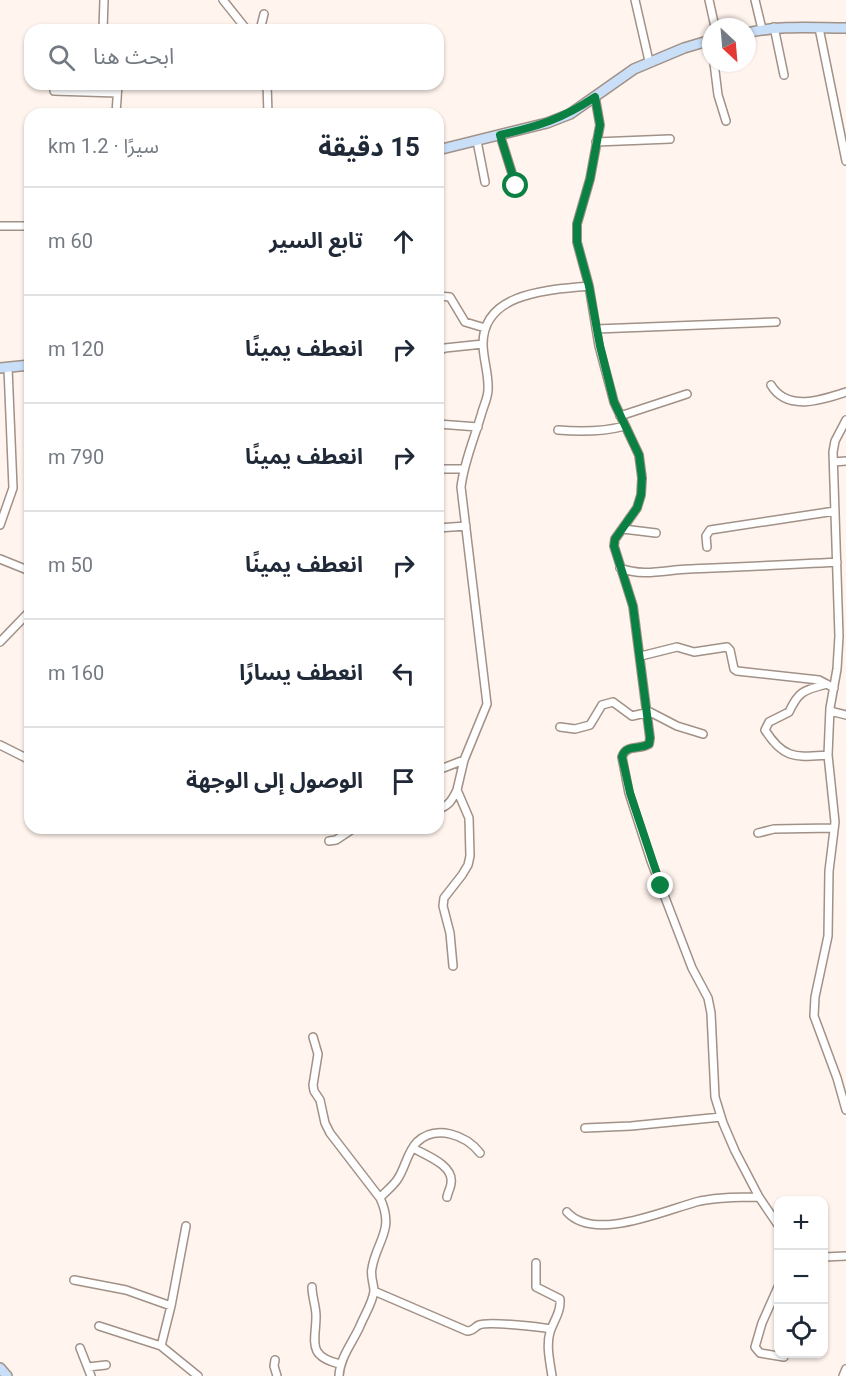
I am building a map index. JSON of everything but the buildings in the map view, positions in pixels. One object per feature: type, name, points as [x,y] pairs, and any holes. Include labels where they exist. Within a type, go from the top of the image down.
[{"type":"street","points":[[103,24],[104,0]]},
{"type":"street","points":[[223,0],[242,24]]},
{"type":"street","points":[[634,0],[649,61]]},
{"type":"street","points":[[709,0],[713,18]]},
{"type":"street","points":[[755,0],[762,29]]},
{"type":"street","points":[[262,24],[264,14]]},
{"type":"street","points":[[774,27],[784,75]]},
{"type":"street","points":[[756,31],[774,27],[846,28]]},
{"type":"street","points":[[819,28],[846,161]]},
{"type":"street","points":[[444,149],[547,123],[570,114],[634,69],[649,61],[702,43]]},
{"type":"street","points":[[715,72],[718,95],[726,121]]},
{"type":"street","points":[[116,108],[117,90]]},
{"type":"street","points":[[267,90],[268,108]]},
{"type":"street","points":[[54,91],[117,93]]},
{"type":"street","points":[[595,97],[600,125],[590,179],[577,224],[577,242],[614,402],[639,455],[642,478],[641,495],[637,508],[615,539],[614,546],[633,606],[648,713],[649,744],[628,748],[623,752],[622,757],[630,793],[651,861],[692,968],[708,998],[711,1013],[715,1097],[721,1117],[735,1151],[759,1197],[774,1219]]},
{"type":"street","points":[[500,135],[516,186]]},
{"type":"street","points":[[596,142],[670,139]]},
{"type":"street","points":[[477,141],[485,182]]},
{"type":"street","points":[[0,226],[24,226]]},
{"type":"street","points":[[444,807],[452,801],[457,790],[464,760],[487,704],[461,487],[463,469],[488,391],[483,344],[485,328],[492,316],[518,297],[530,293],[589,286]]},
{"type":"street","points":[[444,296],[450,297],[465,322],[485,328]]},
{"type":"street","points":[[596,329],[776,322]]},
{"type":"street","points":[[444,348],[483,344]]},
{"type":"street","points":[[0,525],[13,488],[4,368],[24,366]]},
{"type":"street","points":[[771,385],[776,394],[792,401],[816,400],[846,392]]},
{"type":"street","points":[[620,416],[687,394]]},
{"type":"street","points":[[846,420],[835,441],[834,462],[839,636],[831,686],[828,755],[834,828],[829,871],[828,936],[815,997],[814,1016],[846,1110]]},
{"type":"street","points":[[444,424],[478,427]]},
{"type":"street","points":[[558,430],[580,432],[625,426]]},
{"type":"street","points":[[834,462],[846,461]]},
{"type":"street","points":[[444,469],[463,469]]},
{"type":"street","points":[[707,547],[706,536],[710,530],[835,511]]},
{"type":"street","points":[[444,528],[466,526]]},
{"type":"street","points":[[623,529],[656,533]]},
{"type":"street","points":[[0,559],[24,569]]},
{"type":"street","points":[[620,568],[629,572],[657,574],[688,569],[837,562]]},
{"type":"street","points":[[0,642],[24,617]]},
{"type":"street","points":[[641,656],[677,647],[694,652],[727,647],[730,650],[734,669],[737,671],[809,679],[831,686]]},
{"type":"street","points":[[828,755],[787,754],[765,730],[769,722],[789,712],[793,701],[804,690],[831,686]]},
{"type":"street","points":[[560,727],[575,729],[590,725],[596,712],[613,702],[632,716],[655,713],[677,726],[703,734]]},
{"type":"street","points":[[830,711],[846,715]]},
{"type":"street","points":[[0,745],[24,757]]},
{"type":"street","points":[[444,768],[464,760]]},
{"type":"street","points":[[453,966],[450,933],[443,906],[444,898],[468,866],[470,856],[469,818],[457,790]]},
{"type":"street","points":[[758,833],[774,829],[834,828]]},
{"type":"street","points":[[329,841],[336,840],[345,834]]},
{"type":"street","points":[[313,1037],[318,1054],[313,1085],[320,1101],[325,1123],[384,1206],[385,1231],[372,1268],[374,1291],[359,1328],[340,1364],[339,1376]]},
{"type":"street","points":[[585,1128],[721,1117]]},
{"type":"street","points":[[380,1198],[397,1180],[413,1148],[427,1136],[442,1133],[455,1134],[466,1139],[480,1153]]},
{"type":"street","points":[[413,1148],[443,1165],[447,1170],[451,1176],[447,1197]]},
{"type":"street","points":[[567,1212],[579,1220],[606,1224],[632,1221],[724,1197],[759,1197]]},
{"type":"street","points":[[160,1346],[171,1306],[186,1226]]},
{"type":"street","points":[[828,1258],[846,1256]]},
{"type":"street","points":[[536,1263],[536,1287],[560,1299],[548,1344],[552,1376]]},
{"type":"street","points":[[74,1280],[126,1290],[171,1306]]},
{"type":"street","points":[[312,1287],[316,1315],[313,1341],[315,1348],[326,1359],[340,1364]]},
{"type":"street","points":[[374,1291],[467,1331],[482,1324],[551,1329]]},
{"type":"street","points":[[774,1296],[762,1323],[755,1347],[760,1353],[774,1355]]},
{"type":"street","points":[[99,1326],[160,1346],[198,1376]]},
{"type":"street","points":[[80,1348],[91,1376]]},
{"type":"street","points":[[275,1360],[277,1376]]},
{"type":"street","points":[[88,1367],[106,1365]]},
{"type":"street","points":[[0,1368],[7,1376]]},
{"type":"street","points":[[843,1376],[846,1370]]},
{"type":"route","points":[[516,186],[500,135],[547,123],[570,114],[595,97],[600,125],[590,179],[577,224],[577,242],[583,258],[596,329],[614,402],[639,455],[642,478],[641,495],[637,508],[615,539],[614,546],[633,606],[650,738],[649,744],[628,748],[623,752],[622,757],[630,793],[661,886]]}]
